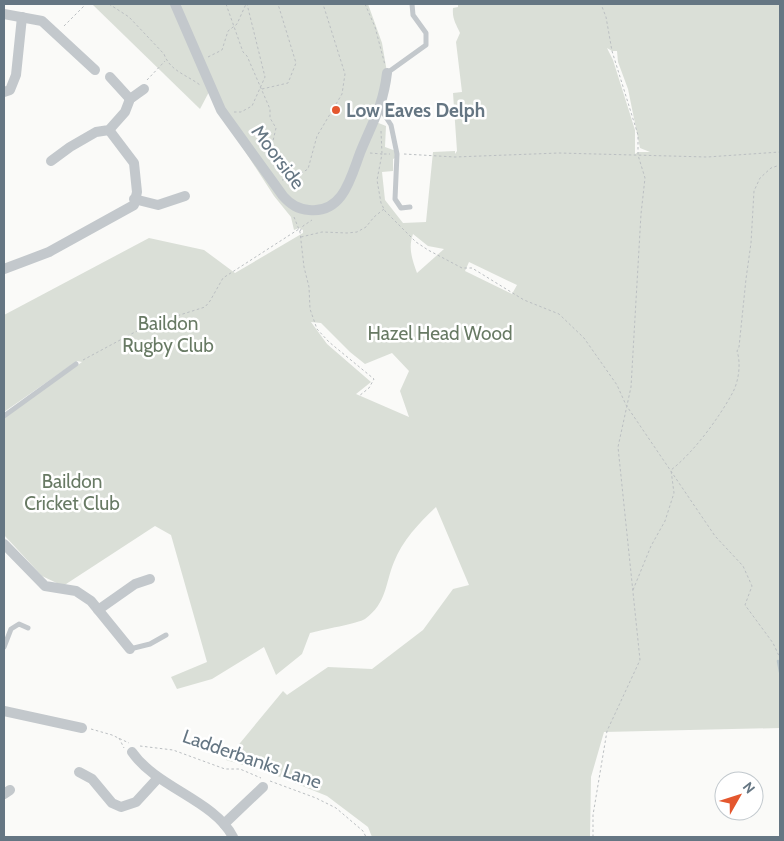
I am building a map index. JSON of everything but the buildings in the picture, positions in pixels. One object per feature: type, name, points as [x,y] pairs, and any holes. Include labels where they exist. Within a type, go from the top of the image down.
[{"type":"street","name":"Moorside","points":[[175,4],[218,105],[289,202],[295,207],[323,210],[330,207],[340,198],[349,185],[360,153],[380,108],[386,73]]},
{"type":"street","points":[[4,14],[42,21],[94,70]]},
{"type":"street","points":[[4,92],[10,90],[16,75],[22,17]]},
{"type":"street","points":[[110,77],[130,98]]},
{"type":"street","points":[[51,162],[70,147],[96,132],[109,130],[126,112],[130,98],[144,89]]},
{"type":"street","points":[[4,269],[49,252],[134,205],[137,192],[134,163],[109,130]]},
{"type":"street","points":[[134,199],[158,205],[185,196]]},
{"type":"street","points":[[4,544],[45,586],[76,591],[91,601],[130,649]]},
{"type":"street","points":[[98,610],[135,584],[150,579]]},
{"type":"street","points":[[4,711],[82,728]]},
{"type":"street","points":[[132,752],[158,778],[206,809],[224,824],[233,837]]},
{"type":"street","points":[[84,777],[96,782],[115,810],[136,802],[158,778]]},
{"type":"street","points":[[224,824],[263,787]]},
{"type":"lane","points":[[386,73],[426,45],[426,33],[413,15],[412,4]]},
{"type":"lane","points":[[380,108],[392,125],[397,154],[395,199],[401,208],[410,206]]},
{"type":"lane","points":[[4,416],[76,364]]},
{"type":"lane","points":[[4,647],[11,629],[19,624],[28,628]]},
{"type":"lane","points":[[130,649],[150,644],[166,635]]},
{"type":"path","points":[[56,34],[86,4]]},
{"type":"path","points":[[109,4],[129,18],[164,54],[166,61],[173,69],[190,77],[202,87]]},
{"type":"path","points":[[226,4],[243,52],[247,56],[261,88],[270,109],[270,118],[276,128],[269,157]]},
{"type":"path","points":[[200,61],[222,50],[228,30],[237,24],[247,4]]},
{"type":"path","points":[[218,105],[231,112],[240,112],[252,106],[265,77],[247,4]]},
{"type":"path","points":[[261,88],[288,83],[296,62],[278,4]]},
{"type":"path","points":[[274,182],[295,177],[308,169],[317,136],[342,94],[345,74],[323,4]]},
{"type":"path","points":[[365,4],[375,27],[386,73]]},
{"type":"path","points":[[593,837],[593,815],[607,732],[640,660],[618,448],[631,387],[641,214],[645,178],[638,155],[638,135],[612,52],[606,17],[601,4]]},
{"type":"path","points":[[144,89],[145,82],[166,61]]},
{"type":"path","points":[[381,126],[382,154],[378,180],[381,203],[384,209],[416,242],[428,250],[462,268],[472,268],[524,300],[559,314],[584,338],[617,386],[626,405],[714,536],[743,566],[752,586],[745,605],[773,643],[780,658]]},
{"type":"path","points":[[360,153],[455,157],[559,153],[708,157],[780,152]]},
{"type":"path","points":[[671,470],[682,462],[694,448],[734,391],[739,369],[737,351],[751,243],[754,191],[760,178],[771,168],[780,165]]},
{"type":"path","points":[[289,202],[300,232],[309,287],[310,309],[317,329],[329,342],[374,379],[369,388],[359,396]]},
{"type":"path","points":[[300,238],[322,232],[357,232],[366,227],[384,209]]},
{"type":"path","points":[[76,364],[148,325],[205,307],[210,302],[223,278],[298,230]]},
{"type":"path","points":[[633,591],[651,546],[665,521],[674,492],[671,470]]},
{"type":"path","points":[[82,728],[119,738]]},
{"type":"path","name":"Ladderbanks Lane","points":[[144,747],[173,750],[225,769],[240,769],[316,798],[336,808],[363,831],[366,837]]},
{"type":"green space","points":[[92,4],[174,4],[210,90],[200,109]]},
{"type":"green space","points":[[178,4],[368,4],[382,43],[388,78],[376,122],[386,126],[385,147],[396,151],[395,158],[393,159],[393,171],[382,172],[385,200],[403,223],[426,222],[433,152],[455,151],[455,154],[457,151],[453,93],[462,92],[456,42],[460,33],[453,15],[453,8],[458,7],[458,4],[780,4],[780,728],[604,732],[591,777],[590,837],[372,837],[368,827],[327,796],[270,773],[226,760],[283,691],[287,695],[328,667],[372,669],[423,630],[453,589],[469,585],[436,507],[418,525],[397,554],[381,600],[378,606],[365,619],[310,633],[302,654],[276,675],[264,647],[212,679],[177,689],[171,677],[207,662],[171,535],[155,526],[63,586],[42,576],[4,535],[4,418],[82,362],[77,361],[4,412],[4,315],[149,238],[204,250],[235,273],[303,233],[303,230],[299,228],[294,230],[291,217],[274,196],[232,131]],"holes":[[[607,48],[617,51],[618,62],[628,89],[640,148],[650,152],[638,152],[635,154],[635,130],[613,60]],[[413,234],[428,246],[444,249],[417,273],[411,253]],[[469,262],[517,285],[512,294],[465,271]],[[311,322],[321,323],[365,364],[392,353],[409,371],[400,391],[409,417],[356,394],[371,382],[327,344]]]},
{"type":"waterway","points":[[778,661],[780,672]]},
{"type":"place","name":"Low Eaves Delph","points":[[336,110]]},
{"type":"park label","name":"Hazel Head Wood","points":[[440,333]]},
{"type":"park label","name":"Baildon Rugby Club","points":[[168,334]]},
{"type":"park label","name":"Baildon Cricket Club","points":[[72,492]]}]
